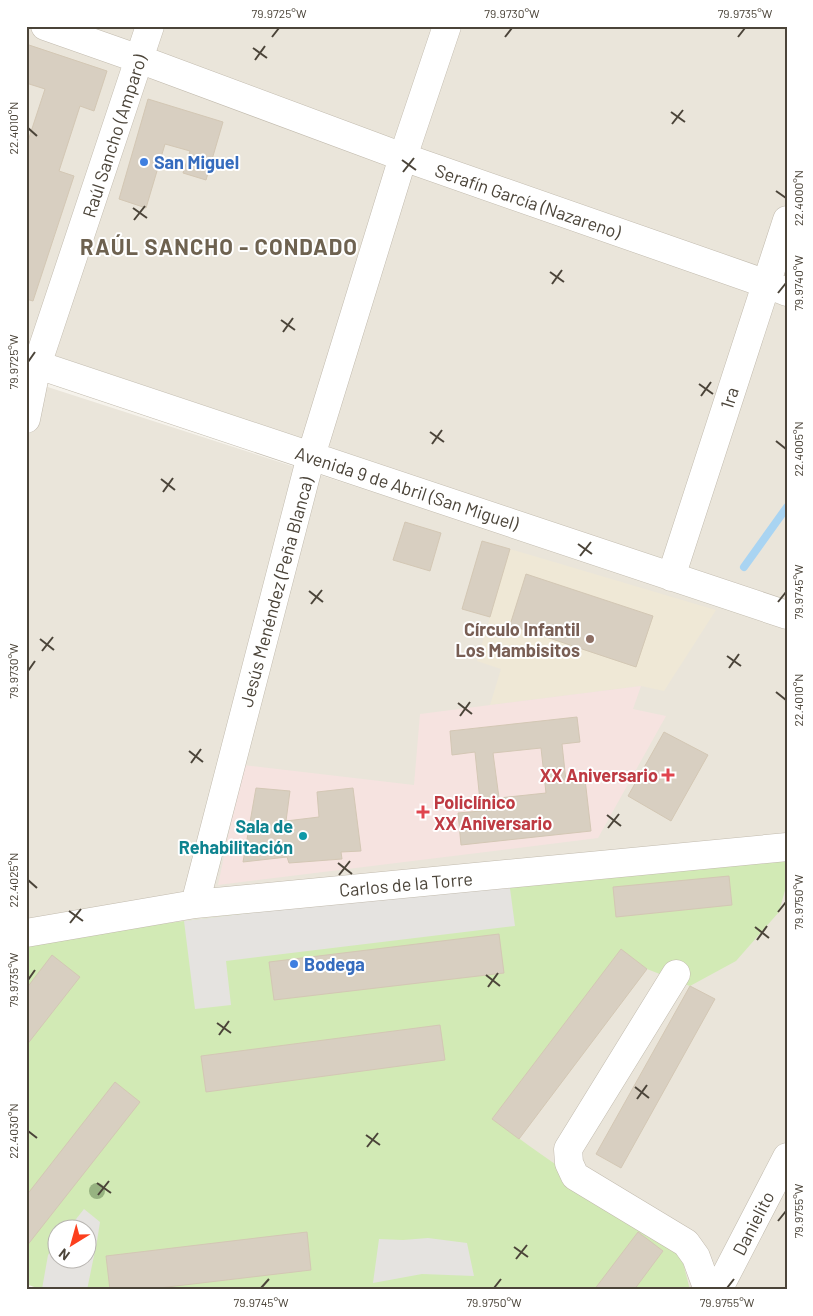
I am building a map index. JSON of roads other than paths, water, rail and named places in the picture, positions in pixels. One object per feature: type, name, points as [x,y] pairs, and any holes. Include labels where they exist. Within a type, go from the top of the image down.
[{"type":"street","name":"Serafín García (Nazareno)","points":[[45,26],[403,157],[777,288]]},
{"type":"street","name":"Raúl Sancho (Amparo)","points":[[26,419],[32,363],[150,26]]},
{"type":"street","name":"Jesús Menéndez (Peña Blanca)","points":[[195,904],[311,456],[403,157],[447,26]]},
{"type":"street","name":"1ra","points":[[671,577],[777,288],[787,220]]},
{"type":"street","name":"Avenida 9 de Abril (San Miguel)","points":[[32,363],[787,616]]},
{"type":"street","name":"Carlos de la Torre","points":[[26,933],[195,904],[787,847]]},
{"type":"street","points":[[676,974],[568,1149],[569,1163],[575,1176],[686,1243],[696,1257],[708,1290]]},
{"type":"street","name":"Danielito","points":[[718,1290],[787,1157]]},
{"type":"waterway","points":[[744,567],[787,507]]},
{"type":"place","name":"San Miguel","points":[[144,162]]},
{"type":"place","name":"Círculo Infantil Los Mambisitos","points":[[590,639]]},
{"type":"place","name":"XX Aniversario","points":[[668,775]]},
{"type":"place","name":"Policlínico XX Aniversario","points":[[423,812]]},
{"type":"place","name":"Sala de Rehabilitación","points":[[303,836]]},
{"type":"place","name":"Bodega","points":[[294,964]]},
{"type":"district","name":"RAÚL SANCHO - CONDADO","points":[[219,246]]}]
